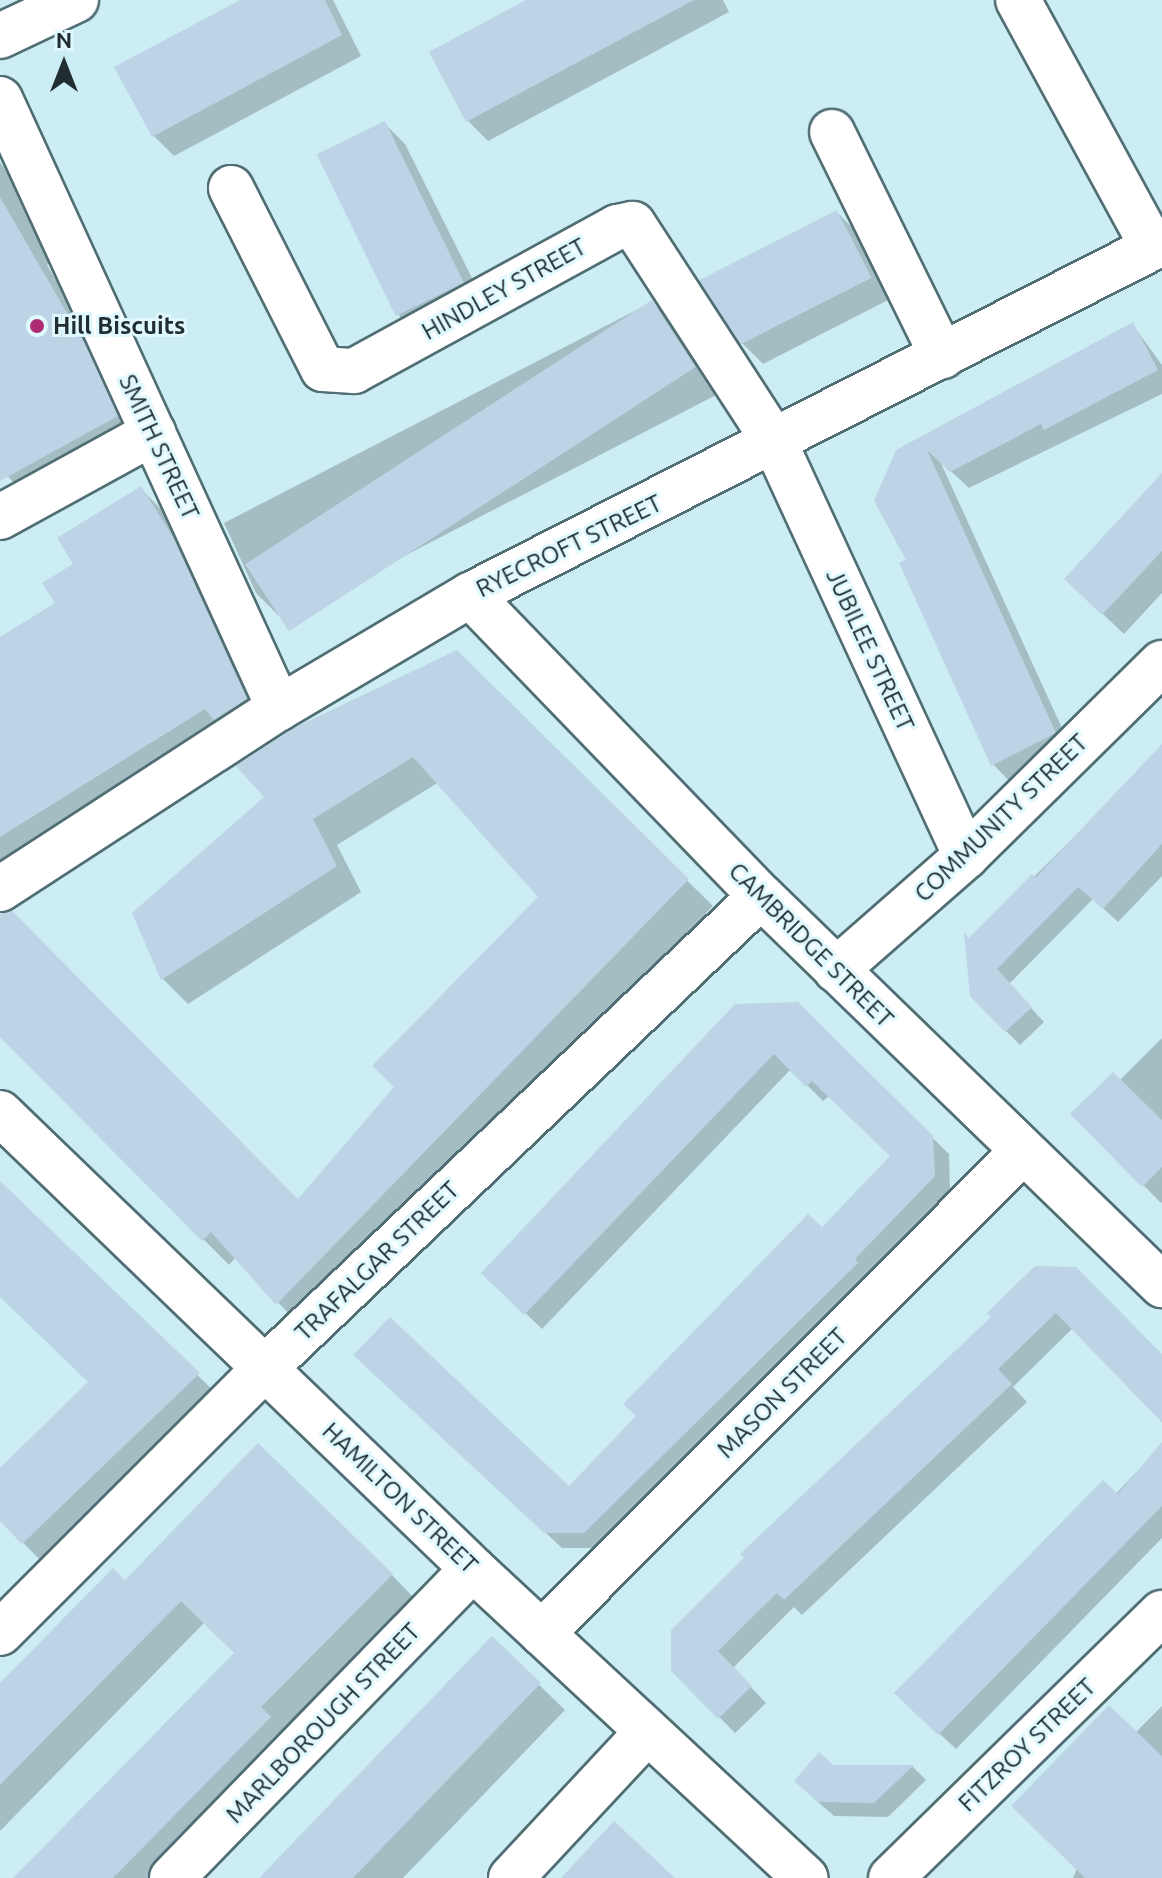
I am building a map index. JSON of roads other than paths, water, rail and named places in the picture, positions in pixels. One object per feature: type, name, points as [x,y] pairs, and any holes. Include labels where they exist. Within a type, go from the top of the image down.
[{"type":"street","points":[[0,36],[76,0]]},
{"type":"street","points":[[1018,0],[1157,246]]},
{"type":"street","name":"SMITH STREET","points":[[0,99],[279,708]]},
{"type":"street","points":[[832,132],[942,356]]},
{"type":"street","name":"HINDLEY STREET","points":[[231,188],[323,369],[354,371],[617,227],[633,224],[775,443]]},
{"type":"street","name":"RYECROFT STREET","points":[[0,889],[279,708],[470,595],[775,443],[1157,246]]},
{"type":"street","points":[[0,517],[153,433]]},
{"type":"street","name":"JUBILEE STREET","points":[[775,443],[966,856]]},
{"type":"street","name":"CAMBRIDGE STREET","points":[[470,595],[761,896],[1021,1153],[1154,1262]]},
{"type":"street","name":"COMMUNITY STREET","points":[[836,970],[966,856],[1162,663]]},
{"type":"street","name":"TRAFALGAR STREET","points":[[0,1633],[266,1367],[761,896]]},
{"type":"street","name":"HAMILTON STREET","points":[[0,1113],[473,1569],[806,1878]]},
{"type":"street","name":"MASON STREET","points":[[542,1633],[1021,1153]]},
{"type":"street","name":"MARLBOROUGH STREET","points":[[172,1878],[473,1569]]},
{"type":"street","name":"FITZROY STREET","points":[[891,1878],[1162,1613]]},
{"type":"street","points":[[511,1878],[647,1732]]},
{"type":"place","name":"Hill Biscuits","points":[[37,326]]}]
